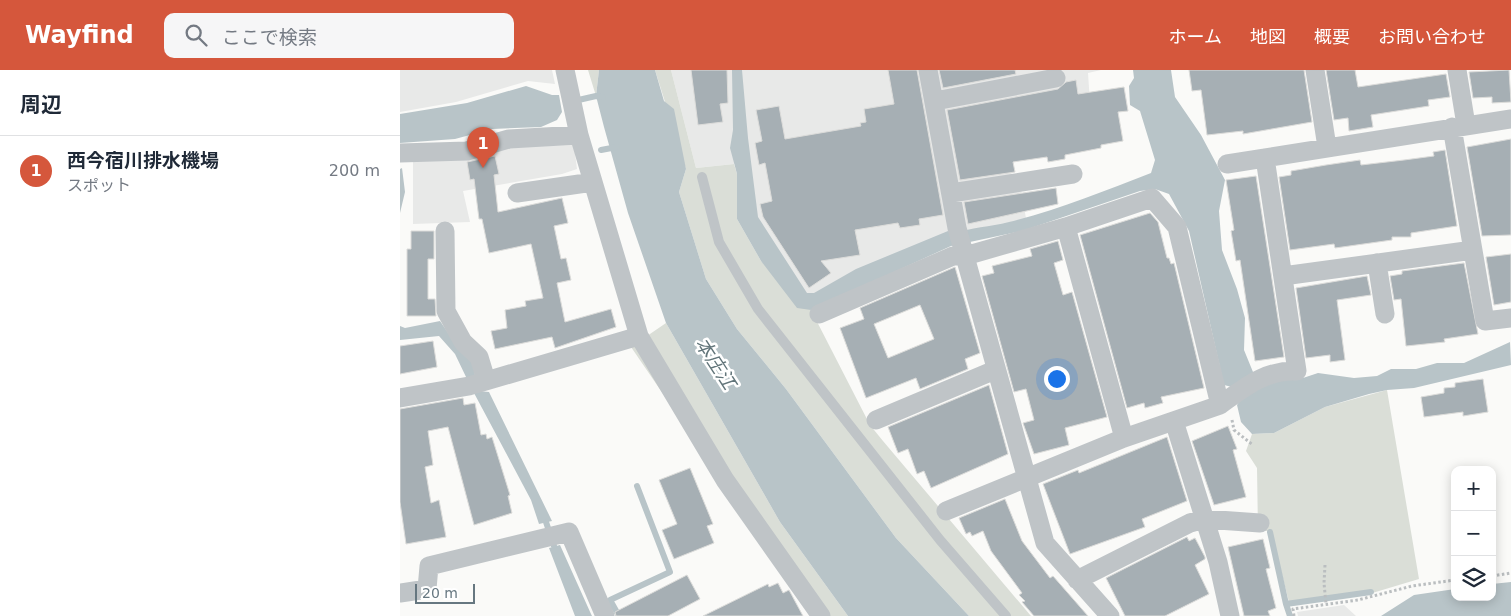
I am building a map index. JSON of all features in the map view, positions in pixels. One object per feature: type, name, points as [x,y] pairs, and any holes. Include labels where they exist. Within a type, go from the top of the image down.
[{"type":"street","points":[[928,70],[957,228],[1045,543],[1110,616]]},
{"type":"street","points":[[1316,70],[1327,147]]},
{"type":"street","points":[[1457,70],[1459,126],[1473,250],[1485,321],[1511,318]]},
{"type":"street","points":[[566,78],[577,126],[639,336],[725,480],[821,616]]},
{"type":"street","points":[[935,101],[1056,78]]},
{"type":"street","points":[[1227,164],[1511,119]]},
{"type":"street","points":[[400,153],[467,151],[509,139],[577,126]]},
{"type":"street","points":[[946,511],[1124,438],[1226,401],[1256,380],[1279,371],[1297,371],[1265,158]]},
{"type":"street","points":[[951,193],[1072,174]]},
{"type":"street","points":[[517,193],[593,182]]},
{"type":"street","points":[[819,314],[964,252],[1066,227],[1152,198],[1177,227],[1226,401]]},
{"type":"street","points":[[1066,227],[1124,438]]},
{"type":"street","points":[[445,231],[446,311],[463,342],[479,358],[478,382]]},
{"type":"street","points":[[1283,276],[1473,250]]},
{"type":"street","points":[[1378,263],[1385,314]]},
{"type":"street","points":[[400,398],[478,382],[639,336]]},
{"type":"street","points":[[876,420],[996,370]]},
{"type":"street","points":[[1174,421],[1218,562],[1230,616]]},
{"type":"street","points":[[1077,580],[1190,523],[1204,519],[1260,523]]},
{"type":"street","points":[[400,593],[427,589],[429,566],[569,532],[605,616]]},
{"type":"lane","points":[[702,177],[720,242],[758,309],[940,540],[1006,616]]},
{"type":"path","points":[[1226,401],[1234,430],[1253,445]]},
{"type":"path","points":[[1325,565],[1326,604]]},
{"type":"path","points":[[1496,575],[1511,573]]},
{"type":"path","points":[[1294,616],[1293,609],[1358,600],[1412,586],[1451,581]]},
{"type":"shaded area","points":[[400,70],[552,70],[555,84],[528,81],[456,102],[400,112]]},
{"type":"shaded area","points":[[588,70],[599,70],[596,96]]},
{"type":"shaded area","points":[[655,70],[671,70],[696,168],[734,164],[737,174],[737,219],[761,261],[811,310],[870,425],[1031,616],[969,616],[896,538],[786,389],[737,329],[706,279],[679,192],[686,169]]},
{"type":"shaded area","points":[[671,70],[1101,70],[1088,73],[1091,118],[1005,133],[1013,183],[1020,184],[1027,224],[942,241],[806,303],[749,220],[743,163],[696,168]]},
{"type":"shaded area","points":[[574,145],[577,169],[562,174],[463,191],[470,222],[413,224],[413,158],[513,146]]},
{"type":"shaded area","points":[[666,323],[780,522],[848,616],[815,616],[631,347]]},
{"type":"shaded area","points":[[1387,390],[1419,579],[1369,594],[1290,606],[1271,531],[1258,531],[1257,468],[1246,451],[1252,434],[1274,433],[1325,407]]},
{"type":"shaded area","points":[[1344,605],[1356,616],[1298,616],[1297,612]]},
{"type":"water","name":"本庄江","points":[[599,70],[655,70],[664,101],[674,109],[686,169],[679,192],[706,279],[737,329],[786,389],[896,538],[969,616],[848,616],[780,522],[666,323],[628,213],[604,127],[596,96]]},
{"type":"water","points":[[732,70],[742,70],[758,217],[807,293],[814,293],[856,269],[948,231],[953,234],[1002,224],[1045,212],[1151,173],[1155,160],[1140,111],[1130,105],[1129,86],[1134,78],[1133,70],[1171,70],[1175,97],[1201,135],[1225,180],[1219,211],[1222,250],[1237,289],[1245,318],[1244,350],[1253,372],[1268,380],[1303,378],[1318,373],[1354,378],[1377,376],[1391,369],[1416,369],[1437,363],[1464,363],[1510,342],[1511,365],[1414,388],[1387,390],[1369,394],[1325,407],[1274,433],[1252,434],[1241,422],[1237,405],[1241,399],[1236,388],[1224,385],[1189,231],[1169,194],[1155,189],[1140,191],[1022,231],[951,246],[811,310],[797,308],[761,261],[737,219],[737,174],[730,148],[733,130]]},
{"type":"water","points":[[526,86],[552,95],[559,95],[562,112],[557,120],[541,127],[492,129],[455,139],[400,143],[400,114],[467,103]]},
{"type":"water","points":[[402,168],[405,192],[400,213],[400,169]]},
{"type":"water","points":[[440,321],[455,343],[472,361],[475,375],[467,379],[455,354],[439,336],[400,340],[400,326],[405,328]]},
{"type":"water","points":[[479,391],[489,392],[552,521],[539,524],[531,500],[474,393]]},
{"type":"water","points":[[560,545],[592,616],[575,616],[549,548]]},
{"type":"water","points":[[1511,582],[1511,616],[1381,616],[1414,595],[1451,590],[1451,601],[1496,601],[1496,584]]},
{"type":"building","points":[[691,70],[727,70],[728,103],[720,104],[723,122],[698,125]]},
{"type":"building","points":[[888,70],[917,70],[943,215],[919,219],[920,225],[900,228],[898,223],[855,230],[860,255],[821,261],[831,273],[809,288],[763,217],[760,204],[772,201],[765,163],[759,165],[755,143],[762,141],[756,110],[779,106],[785,139],[861,126],[860,123],[866,122],[864,109],[894,104]]},
{"type":"building","points":[[939,70],[1015,70],[1016,74],[943,88]]},
{"type":"building","points":[[1189,70],[1304,70],[1312,122],[1243,134],[1243,131],[1207,135],[1201,90],[1192,91]]},
{"type":"building","points":[[1326,70],[1355,70],[1358,87],[1446,74],[1450,97],[1428,100],[1429,106],[1371,115],[1373,127],[1349,131],[1348,118],[1334,120]]},
{"type":"building","points":[[1509,70],[1511,102],[1492,103],[1492,97],[1473,98],[1469,72]]},
{"type":"building","points":[[1076,80],[1078,94],[1124,87],[1128,111],[1118,112],[1123,141],[1101,145],[1101,148],[1065,155],[1065,159],[1048,162],[1047,157],[1013,162],[1015,172],[960,180],[947,110],[1058,89],[1066,82]]},
{"type":"building","points":[[1511,139],[1511,235],[1482,236],[1467,147]]},
{"type":"building","points":[[1445,150],[1457,226],[1411,233],[1411,237],[1392,237],[1392,240],[1335,248],[1334,244],[1290,250],[1279,177],[1291,175],[1291,171],[1326,165],[1360,160],[1361,165],[1404,160],[1434,156],[1433,152]]},
{"type":"building","points":[[495,156],[499,174],[494,175],[498,212],[562,198],[568,223],[554,226],[561,259],[566,258],[571,280],[557,283],[565,322],[611,309],[616,327],[555,348],[552,337],[495,349],[491,331],[507,328],[505,310],[526,306],[525,301],[543,298],[531,244],[489,253],[482,219],[479,219],[474,179],[470,180],[467,162]]},
{"type":"building","points":[[1256,176],[1284,357],[1255,361],[1240,260],[1236,261],[1231,231],[1234,230],[1226,180]]},
{"type":"building","points":[[1056,188],[1058,204],[968,224],[964,202]]},
{"type":"building","points":[[1150,213],[1158,222],[1167,258],[1169,258],[1171,264],[1174,263],[1204,388],[1161,397],[1163,403],[1145,408],[1144,403],[1127,408],[1080,235]]},
{"type":"building","points":[[411,231],[434,231],[434,259],[428,259],[428,299],[435,299],[436,316],[407,316],[407,249],[411,249]]},
{"type":"building","points":[[1058,241],[1063,260],[1054,263],[1063,295],[1072,292],[1107,417],[1065,428],[1069,445],[1034,454],[1023,423],[1034,420],[1026,389],[1014,392],[982,276],[994,273],[992,266],[1032,256],[1030,249]]},
{"type":"building","points":[[1511,254],[1511,302],[1494,305],[1486,257]]},
{"type":"building","points":[[1464,263],[1478,334],[1444,339],[1445,342],[1406,346],[1401,299],[1394,300],[1390,276],[1402,274],[1402,271]]},
{"type":"building","points":[[955,267],[980,353],[965,359],[968,369],[920,389],[916,378],[866,398],[840,328],[864,319],[860,308]],"holes":[[[920,305],[934,339],[888,358],[874,324]]]},
{"type":"building","points":[[1367,276],[1371,295],[1337,300],[1345,360],[1330,362],[1330,355],[1306,358],[1296,288]]},
{"type":"building","points":[[433,341],[437,367],[400,374],[400,346]]},
{"type":"building","points":[[1483,379],[1488,412],[1463,416],[1463,412],[1424,417],[1421,397],[1444,393],[1444,388],[1455,387],[1455,383]]},
{"type":"building","points":[[989,385],[1008,454],[931,488],[924,471],[917,474],[908,449],[898,453],[888,427]]},
{"type":"building","points":[[463,398],[464,405],[475,403],[481,435],[486,434],[487,439],[492,437],[510,495],[508,496],[512,513],[474,525],[448,427],[428,431],[433,465],[425,467],[431,503],[439,500],[446,537],[406,544],[400,502],[400,409]]},
{"type":"building","points":[[1228,426],[1237,449],[1233,450],[1246,497],[1214,505],[1192,441]]},
{"type":"building","points":[[1167,437],[1187,501],[1142,519],[1145,527],[1070,554],[1043,484],[1078,470],[1079,473]]},
{"type":"building","points":[[690,468],[713,524],[707,526],[714,543],[674,559],[662,530],[677,524],[659,480]]},
{"type":"building","points":[[1005,499],[1022,541],[1050,578],[1053,576],[1088,616],[1034,616],[1022,602],[1025,601],[1019,595],[1022,593],[991,551],[983,531],[972,536],[970,532],[966,534],[959,518]]},
{"type":"building","points":[[1187,537],[1189,541],[1195,538],[1205,557],[1205,559],[1195,565],[1209,594],[1165,616],[1125,616],[1106,578]]},
{"type":"building","points":[[1263,539],[1270,568],[1266,569],[1276,608],[1268,611],[1270,616],[1244,616],[1228,547]]},
{"type":"building","points":[[687,575],[700,599],[668,616],[616,616],[615,612]]},
{"type":"building","points":[[778,583],[783,593],[789,590],[803,616],[703,616],[768,584],[769,587]]},
{"type":"waterway","points":[[574,101],[596,96],[603,97]]},
{"type":"waterway","points":[[601,150],[617,147]]},
{"type":"waterway","points":[[619,616],[610,600],[670,572],[637,486]]},
{"type":"waterway","points":[[546,522],[554,546]]},
{"type":"waterway","points":[[1270,532],[1286,604],[1371,592]]},
{"type":"waterway","points":[[1286,604],[1290,616]]},
{"type":"place","name":"西今宿川排水機場","points":[[483,168]]}]
